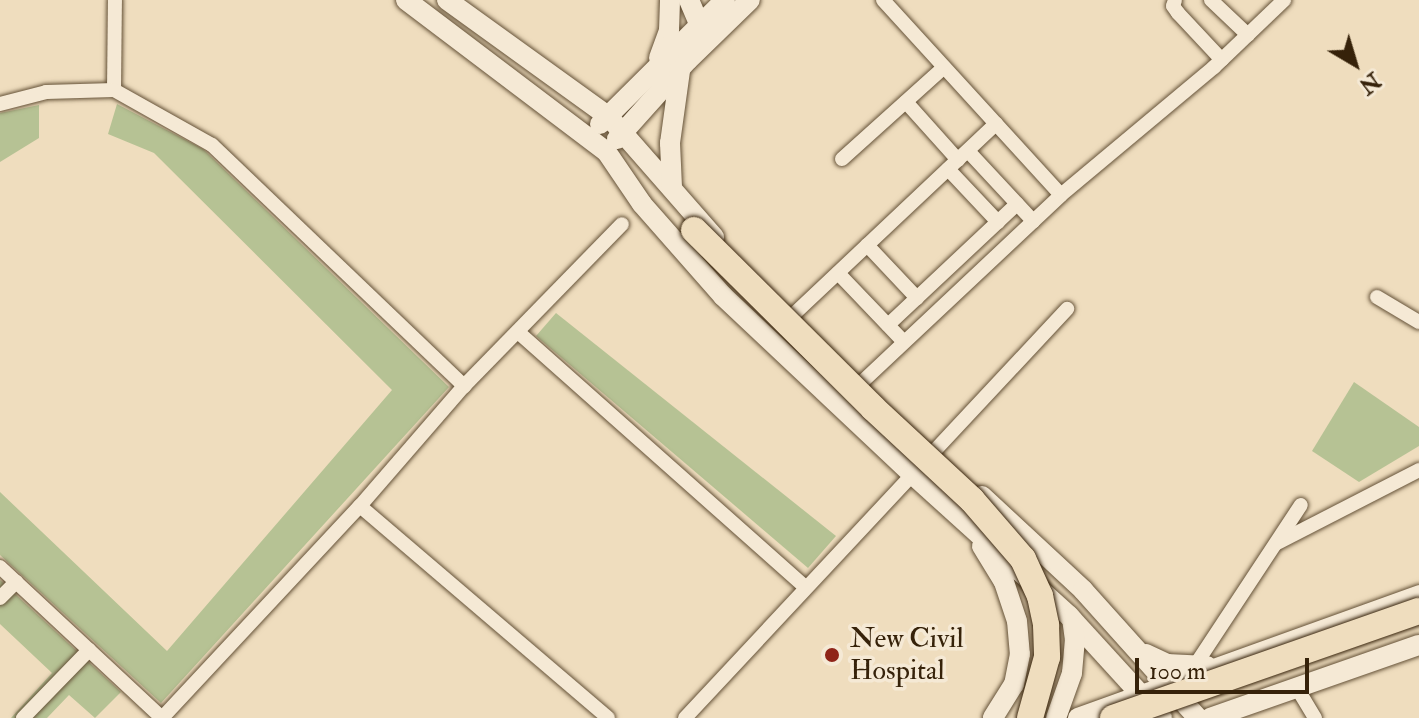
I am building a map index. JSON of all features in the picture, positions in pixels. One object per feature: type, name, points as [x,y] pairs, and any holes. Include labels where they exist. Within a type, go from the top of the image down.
[{"type":"highway","points":[[694,230],[873,408],[972,500],[1023,559],[1040,596],[1046,625],[1047,657],[1030,718]]},
{"type":"highway","points":[[1113,718],[1419,611]]},
{"type":"highway","points":[[1160,718],[1417,645]]},
{"type":"street","points":[[114,90],[115,0]]},
{"type":"street","points":[[406,0],[606,151],[642,204],[723,296],[1072,619],[1160,718]]},
{"type":"street","points":[[447,0],[608,116],[624,131],[672,187],[688,211],[861,383],[1083,590],[1198,718]]},
{"type":"street","points":[[589,136],[651,72],[666,45],[670,0]]},
{"type":"street","points":[[670,0],[683,57],[670,143],[672,187]]},
{"type":"street","points":[[689,0],[703,33]]},
{"type":"street","points":[[606,151],[703,33],[725,0]]},
{"type":"street","points":[[703,33],[750,0]]},
{"type":"street","points":[[904,0],[888,6],[1061,195]]},
{"type":"street","points":[[1175,0],[1173,6],[1178,13],[1222,60]]},
{"type":"street","points":[[1211,0],[1248,35]]},
{"type":"street","points":[[861,383],[1061,195],[1222,60],[1284,0]]},
{"type":"street","points":[[651,72],[683,57]]},
{"type":"street","points":[[517,83],[533,62]]},
{"type":"street","points":[[842,159],[944,67]]},
{"type":"street","points":[[0,104],[46,92],[114,90],[212,145],[464,386]]},
{"type":"street","points":[[906,102],[958,160],[998,222]]},
{"type":"street","points":[[793,315],[996,124]]},
{"type":"street","points":[[958,160],[1017,204],[1033,221]]},
{"type":"street","points":[[888,325],[1017,204]]},
{"type":"street","points":[[0,567],[162,718],[360,506],[464,386],[622,224]]},
{"type":"street","points":[[867,245],[917,298]]},
{"type":"street","points":[[838,273],[904,342]]},
{"type":"street","points":[[1377,297],[1419,322]]},
{"type":"street","points":[[685,718],[932,450],[1067,309]]},
{"type":"street","points":[[518,332],[805,587]]},
{"type":"street","points":[[1277,543],[1419,470]]},
{"type":"street","points":[[1194,667],[1301,505]]},
{"type":"street","points":[[360,506],[608,718]]},
{"type":"street","points":[[951,509],[988,553],[1004,582],[1017,621],[1020,654],[1014,684],[993,718]]},
{"type":"street","points":[[0,598],[16,582]]},
{"type":"street","points":[[1078,718],[1419,595]]},
{"type":"street","points":[[1056,718],[1072,673],[1075,640],[1072,619]]},
{"type":"street","points":[[1298,638],[1300,687],[1315,718]]},
{"type":"street","points":[[1133,645],[1167,664],[1222,666]]},
{"type":"street","points":[[1210,718],[1417,645]]},
{"type":"street","points":[[23,718],[89,650]]},
{"type":"street","points":[[1262,718],[1300,687]]},
{"type":"green space","points":[[117,104],[203,149],[449,387],[161,703],[0,555],[0,492],[167,651],[392,390],[154,153],[108,134]]},
{"type":"green space","points":[[39,105],[39,138],[0,162],[0,113]]},
{"type":"green space","points":[[556,313],[836,536],[808,568],[536,336]]},
{"type":"green space","points":[[1354,382],[1419,427],[1419,446],[1359,482],[1312,451]]},
{"type":"green space","points":[[0,580],[121,692],[95,718],[69,695],[47,718],[11,718],[52,673],[0,624]]},
{"type":"place","name":"New Civil Hospital","points":[[832,655]]}]
